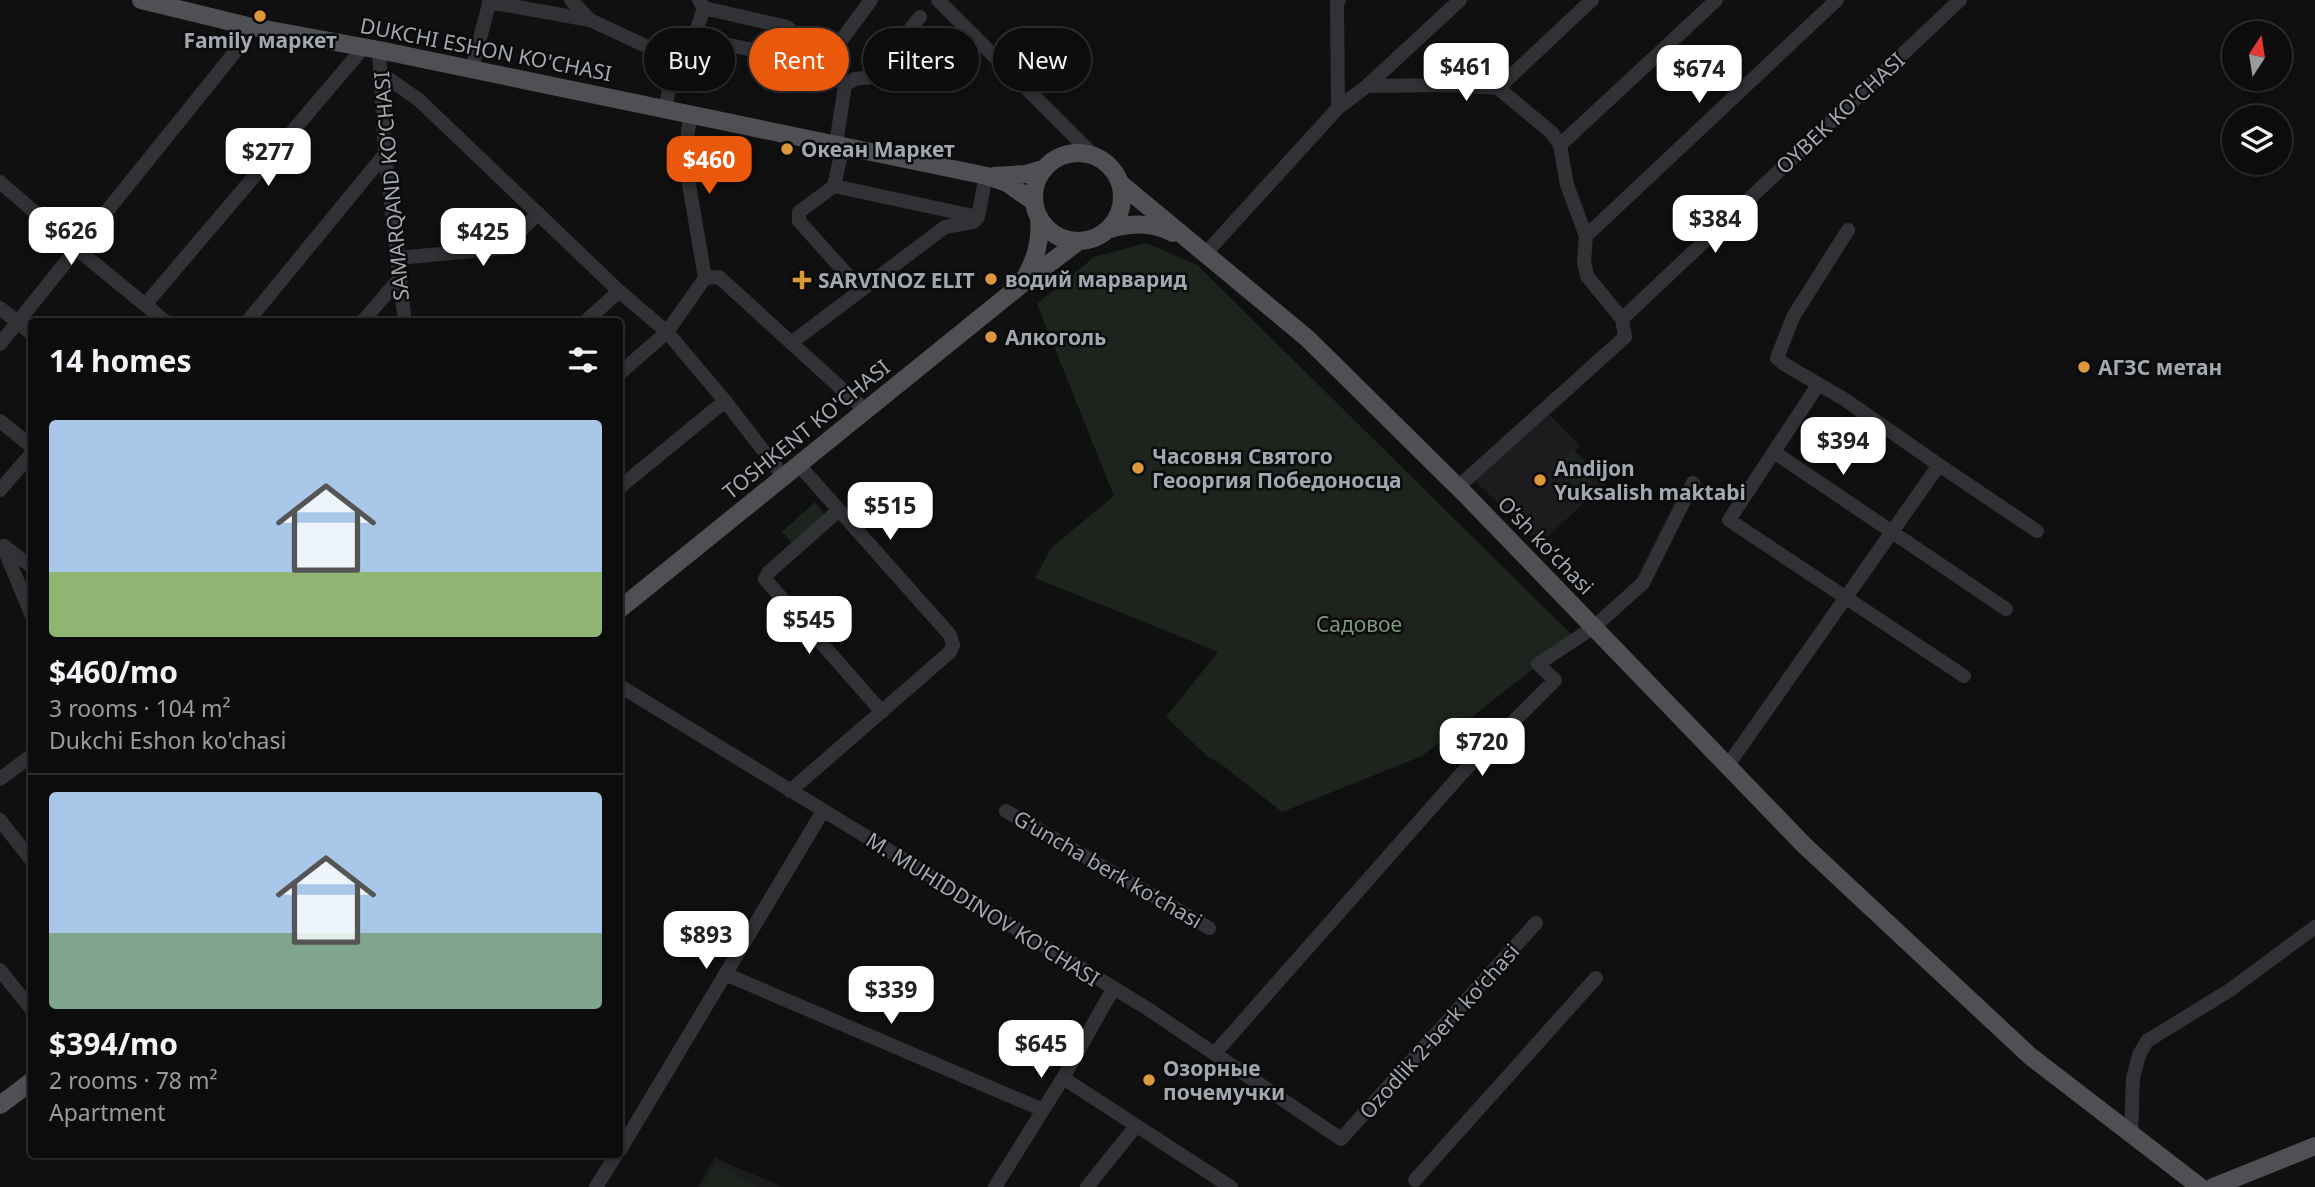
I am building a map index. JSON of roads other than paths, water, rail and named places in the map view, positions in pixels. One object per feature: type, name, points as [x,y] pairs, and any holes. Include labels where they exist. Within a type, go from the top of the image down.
[{"type":"main road","name":"DUKCHI ESHON KO'CHASI","points":[[141,0],[248,26],[472,69],[986,175]]},
{"type":"main road","points":[[1021,284],[1031,267],[1041,234],[1036,210],[1037,179],[1053,160],[1079,152],[1105,161],[1115,171],[1121,184],[1122,208],[1110,229]]},
{"type":"main road","points":[[986,175],[1013,176],[1043,169]]},
{"type":"main road","points":[[986,175],[1007,183],[1036,210],[1056,236],[1079,242],[1090,240],[1110,229],[1143,223],[1162,227],[1198,248]]},
{"type":"main road","points":[[1121,184],[1198,248]]},
{"type":"main road","name":"TOSHKENT KO'CHASI","points":[[623,607],[1021,284],[1079,242]]},
{"type":"main road","name":"Oʻsh koʻchasi","points":[[1198,248],[1307,338],[1458,487],[1804,845],[2030,1056],[2200,1187]]},
{"type":"main road","points":[[0,1105],[28,1085]]},
{"type":"main road","points":[[2213,1187],[2315,1146]]},
{"type":"street","points":[[571,0],[590,20]]},
{"type":"street","points":[[848,28],[872,0]]},
{"type":"street","points":[[938,0],[975,34],[1093,155]]},
{"type":"street","points":[[1338,107],[1339,0]]},
{"type":"street","points":[[1198,248],[1338,107],[1367,86],[1460,0]]},
{"type":"street","points":[[1498,88],[1592,0]]},
{"type":"street","points":[[1560,145],[1716,0]]},
{"type":"street","points":[[1586,236],[1837,0]]},
{"type":"street","name":"OYBEK KO'CHASI","points":[[1458,487],[1625,337],[1622,319],[1960,0]]},
{"type":"street","points":[[472,69],[489,1],[590,20],[644,45]]},
{"type":"street","points":[[695,28],[702,4],[789,28]]},
{"type":"street","points":[[849,83],[872,77],[920,17]]},
{"type":"street","points":[[0,344],[243,42],[248,26]]},
{"type":"street","points":[[145,305],[372,49]]},
{"type":"street","name":"SAMARQAND KO‘CHASI","points":[[372,49],[379,72],[385,154],[404,318]]},
{"type":"street","points":[[379,72],[419,100],[620,291],[667,332],[783,476]]},
{"type":"street","points":[[1367,86],[1449,85],[1498,88],[1552,133],[1560,145],[1567,185],[1586,236],[1584,262],[1587,276],[1622,319]]},
{"type":"street","points":[[665,109],[669,91]]},
{"type":"street","points":[[844,91],[834,186],[799,212],[799,221],[860,289]]},
{"type":"street","points":[[623,370],[667,332],[705,278],[685,161],[690,114]]},
{"type":"street","points":[[250,318],[385,154]]},
{"type":"street","points":[[791,343],[945,227],[973,222],[978,216],[986,175]]},
{"type":"street","points":[[0,182],[161,318]]},
{"type":"street","points":[[834,186],[978,216]]},
{"type":"street","points":[[398,258],[504,248],[538,213]]},
{"type":"street","points":[[1848,230],[1793,317],[1778,354],[1779,360],[1844,399],[2037,531]]},
{"type":"street","points":[[705,278],[719,278],[865,410]]},
{"type":"street","points":[[365,318],[399,279]]},
{"type":"street","points":[[590,318],[620,291]]},
{"type":"street","points":[[0,308],[28,331]]},
{"type":"street","points":[[1818,385],[1728,520],[1964,676]]},
{"type":"street","points":[[623,484],[725,401]]},
{"type":"street","points":[[0,421],[28,444]]},
{"type":"street","points":[[1774,452],[2006,609]]},
{"type":"street","points":[[0,491],[28,458]]},
{"type":"street","points":[[790,791],[950,652],[953,641],[798,464]]},
{"type":"street","points":[[1727,765],[1939,465]]},
{"type":"street","points":[[1215,1052],[1462,773],[1555,680],[1538,664],[1594,627],[1643,583],[1693,483]]},
{"type":"street","points":[[838,510],[769,572],[765,579],[882,712]]},
{"type":"street","points":[[2,544],[28,564]]},
{"type":"street","points":[[2,544],[28,606]]},
{"type":"street","name":"M. MUHIDDINOV KO'CHASI","points":[[623,688],[1215,1052],[1272,1094],[1341,1139]]},
{"type":"street","points":[[2,772],[28,757]]},
{"type":"street","points":[[623,1145],[823,811]]},
{"type":"street","name":"Gʻuncha berk koʻchasi","points":[[1006,811],[1209,928]]},
{"type":"street","points":[[0,820],[28,856]]},
{"type":"street","name":"Ozodlik 2-berk koʻchasi","points":[[1341,1139],[1536,923]]},
{"type":"street","points":[[2131,1136],[2133,1078],[2139,1055],[2147,1041],[2230,990],[2315,928]]},
{"type":"street","points":[[0,970],[28,1005]]},
{"type":"street","points":[[725,974],[1043,1110]]},
{"type":"street","points":[[1416,1180],[1596,978]]},
{"type":"street","points":[[995,1187],[1063,1078],[1113,989]]},
{"type":"street","points":[[1063,1078],[1225,1186]]},
{"type":"street","points":[[1087,1187],[1136,1126]]},
{"type":"street","points":[[596,1187],[614,1158]]},
{"type":"place","name":"Family маркет","points":[[260,16]]},
{"type":"place","name":"Океан Маркет","points":[[787,149]]},
{"type":"place","name":"водий марварид","points":[[991,279]]},
{"type":"place","name":"SARVINOZ ELIT","points":[[802,280]]},
{"type":"place","name":"Алкоголь","points":[[991,337]]},
{"type":"place","name":"АГЗС метан","points":[[2084,367]]},
{"type":"place","name":"Часовня Святого Геооргия Победоносца","points":[[1138,468]]},
{"type":"place","name":"Andijon Yuksalish maktabi","points":[[1540,480]]},
{"type":"place","name":"Озорные почемучки","points":[[1149,1080]]},
{"type":"park label","name":"Садовое","points":[[1359,624]]}]
